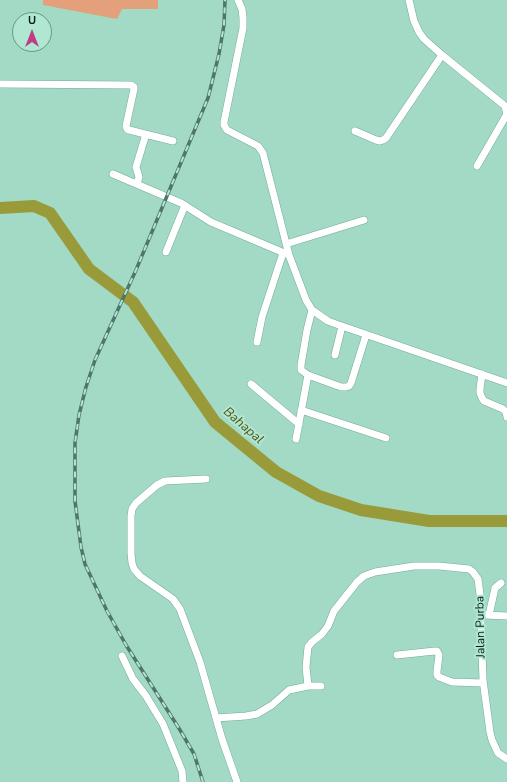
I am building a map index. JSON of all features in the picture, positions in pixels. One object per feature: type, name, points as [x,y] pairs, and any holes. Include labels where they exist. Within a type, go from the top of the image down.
[{"type":"street","points":[[238,0],[242,9],[243,28],[224,125],[227,130],[258,146],[263,153],[286,244],[286,254],[262,317],[257,342]]},
{"type":"street","points":[[409,0],[414,21],[419,32],[424,38],[506,110],[477,166]]},
{"type":"street","points":[[355,131],[380,141],[386,138],[442,55]]},
{"type":"street","points":[[0,84],[131,85],[134,89],[126,127],[129,130],[173,141]]},
{"type":"street","points":[[137,184],[139,177],[136,167],[146,134]]},
{"type":"street","points":[[113,174],[184,205],[211,222],[286,254],[306,300],[312,310],[328,321],[507,383]]},
{"type":"street","points":[[166,252],[184,205]]},
{"type":"street","points":[[286,244],[364,220]]},
{"type":"street","points":[[312,310],[301,365],[302,372],[308,375],[341,387],[349,386],[366,335]]},
{"type":"street","points":[[335,355],[342,326]]},
{"type":"street","points":[[482,374],[480,389],[482,398],[484,401],[503,409],[506,412],[507,417]]},
{"type":"street","points":[[296,439],[308,375]]},
{"type":"street","points":[[251,384],[299,424]]},
{"type":"street","points":[[301,410],[386,438]]},
{"type":"street","points":[[206,479],[165,481],[156,485],[136,503],[132,509],[131,516],[132,563],[134,569],[140,576],[173,599],[180,609],[200,662],[216,718],[237,782]]},
{"type":"street","name":"Jalan Purba","points":[[308,686],[306,667],[308,647],[322,634],[328,626],[334,610],[357,582],[364,576],[375,572],[414,566],[469,569],[478,579],[480,594],[483,683],[492,740],[498,752],[507,759]]},
{"type":"street","points":[[489,615],[495,588],[500,583]]},
{"type":"street","points":[[481,615],[507,616]]},
{"type":"street","points":[[397,655],[437,651],[439,655],[437,671],[439,678],[452,682],[483,683]]},
{"type":"street","points":[[122,656],[133,678],[163,724],[182,771],[183,782]]},
{"type":"street","points":[[216,718],[257,714],[272,705],[289,690],[308,686],[321,686]]},
{"type":"shaded area","points":[[43,0],[158,0],[158,9],[122,9],[117,19],[43,5]]},
{"type":"waterway","name":"Bahapal","points":[[0,208],[34,206],[50,213],[89,269],[133,302],[215,422],[276,472],[319,496],[361,510],[429,521],[507,521]]},
{"type":"railway","points":[[203,782],[194,754],[126,645],[107,611],[85,564],[81,547],[75,501],[75,443],[79,415],[95,360],[136,270],[208,98],[219,54],[224,25],[225,0]]}]
